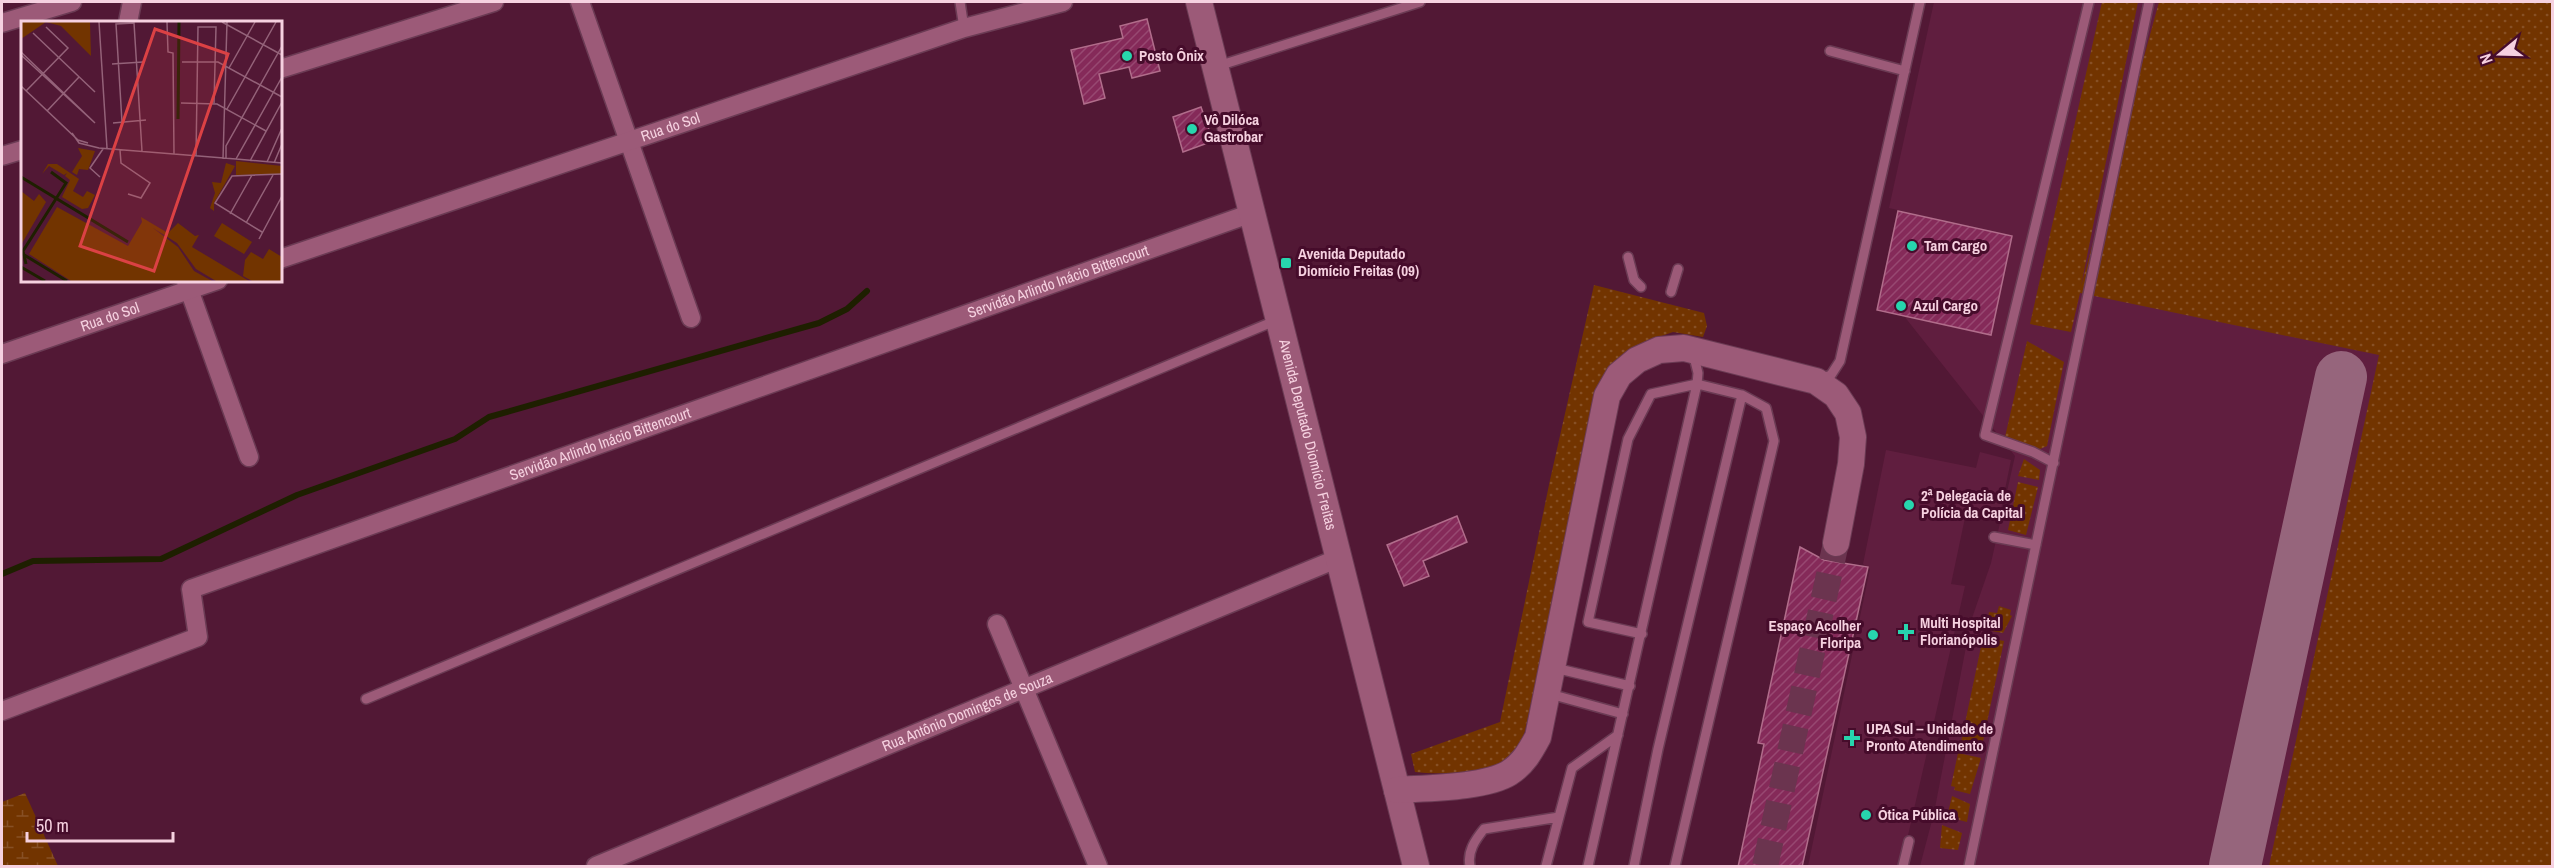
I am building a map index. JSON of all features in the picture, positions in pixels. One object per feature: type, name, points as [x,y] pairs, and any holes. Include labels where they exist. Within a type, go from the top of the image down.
[{"type":"street","points":[[2,23],[72,2]]},
{"type":"street","points":[[128,21],[132,2]]},
{"type":"street","points":[[282,68],[494,2]]},
{"type":"street","points":[[580,2],[691,318]]},
{"type":"street","name":"Rua do Sol","points":[[282,258],[964,28],[1063,2]]},
{"type":"street","name":"Avenida Deputado Diomício Freitas","points":[[1199,2],[1416,867]]},
{"type":"street","points":[[2,156],[21,150]]},
{"type":"street","name":"Servidão Arlindo Inácio Bittencourt","points":[[2,711],[198,637],[191,589],[1252,213]]},
{"type":"street","name":"Rua do Sol","points":[[2,354],[188,285],[206,282]]},
{"type":"street","points":[[188,285],[249,457]]},
{"type":"street","points":[[1397,790],[1482,782],[1507,774],[1526,759],[1538,737],[1607,396],[1619,375],[1637,360],[1659,350],[1684,348],[1816,381],[1836,395],[1848,413],[1853,437],[1851,464],[1836,543]]},
{"type":"street","name":"Rua Antônio Domingos de Souza","points":[[596,867],[1339,558]]},
{"type":"street","points":[[997,624],[1098,867]]},
{"type":"lane","points":[[960,2],[964,28]]},
{"type":"lane","points":[[1216,67],[1420,2]]},
{"type":"lane","points":[[1816,381],[1831,375],[1840,362],[1920,2]]},
{"type":"lane","points":[[2054,463],[2033,452],[1985,435],[2089,2]]},
{"type":"lane","points":[[1969,867],[2149,2]]},
{"type":"lane","points":[[1830,51],[1905,71]]},
{"type":"lane","points":[[1628,257],[1634,280],[1641,287]]},
{"type":"lane","points":[[1671,292],[1678,269]]},
{"type":"lane","points":[[366,699],[1279,319]]},
{"type":"lane","points":[[1588,867],[1697,384],[1698,373],[1692,350]]},
{"type":"lane","points":[[1642,634],[1588,622],[1628,439],[1651,394],[1697,384],[1742,395],[1766,408],[1774,441],[1675,867]]},
{"type":"lane","points":[[1634,867],[1658,748],[1742,395]]},
{"type":"lane","points":[[1994,537],[2036,545]]},
{"type":"lane","points":[[1552,668],[1630,686]]},
{"type":"lane","points":[[1547,694],[1623,714]]},
{"type":"lane","points":[[1546,867],[1572,768],[1618,735]]},
{"type":"lane","points":[[1470,867],[1469,861],[1474,841],[1484,829],[1559,818]]},
{"type":"lane","points":[[1903,867],[1909,841]]},
{"type":"shaded area","points":[[1934,2],[2552,2],[2552,866],[1920,866],[1934,813],[1971,621],[1991,563],[2015,456],[1904,316],[1991,335],[2012,237],[1889,208]]},
{"type":"shaded area","name":"Multi Hospital Florianópolis","points":[[1886,450],[1976,468],[1980,452],[2011,460],[1999,519],[1966,513],[1951,584],[1965,586],[1901,866],[1808,866],[1870,569],[1863,564]]},
{"type":"green space","points":[[2102,2],[2138,2],[2081,286],[2159,2],[2552,2],[2552,866],[2269,866],[2379,355],[2080,293],[2071,332],[2030,324]]},
{"type":"green space","points":[[1594,285],[1704,313],[1707,326],[1703,337],[1673,332],[1656,338],[1598,390],[1525,731],[1517,750],[1503,762],[1480,770],[1452,773],[1415,772],[1411,754],[1500,722],[1550,480]]},
{"type":"green space","points":[[2027,341],[2064,362],[2047,446],[2033,452],[2008,443],[2005,437]]},
{"type":"green space","points":[[2024,459],[2040,470],[2039,480],[2018,476]]},
{"type":"green space","points":[[2018,482],[2038,487],[2026,535],[2008,530]]},
{"type":"green space","points":[[1999,606],[2011,610],[2010,615],[2012,616],[2003,633],[1986,630],[1989,612],[1997,613]]},
{"type":"green space","points":[[1983,637],[2004,641],[1981,751],[1960,747]]},
{"type":"green space","points":[[1958,753],[1981,758],[1970,794],[1954,790],[1955,787],[1951,786]]},
{"type":"green space","points":[[25,793],[58,866],[2,866],[2,802]]},
{"type":"green space","points":[[1952,796],[1970,804],[1967,822],[1947,817]]},
{"type":"green space","points":[[1942,825],[1962,833],[1958,850],[1940,848]]},
{"type":"building","name":"Posto Ônix","points":[[1147,19],[1160,71],[1132,78],[1129,67],[1099,74],[1105,98],[1084,104],[1071,50],[1123,38],[1120,26]]},
{"type":"building","name":"Vô Dilóca Gastrobar","points":[[1201,107],[1213,141],[1183,152],[1173,117]]},
{"type":"building","points":[[1898,211],[2012,236],[1991,335],[1877,310]]},
{"type":"building","points":[[1457,516],[1467,542],[1423,561],[1429,576],[1404,586],[1387,545]]},
{"type":"building","points":[[1800,547],[1824,560],[1868,567],[1802,867],[1738,867],[1764,744],[1758,743]]},
{"type":"waterway","points":[[2,574],[33,561],[161,559],[297,495],[455,439],[489,417],[819,323],[847,309],[867,291]]},
{"type":"taxiway","points":[[2235,866],[2341,377]]},
{"type":"tunnel","points":[[1765,866],[1836,543]]},
{"type":"place","name":"Posto Ônix","points":[[1127,56]]},
{"type":"place","name":"Vô Dilóca Gastrobar","points":[[1192,129]]},
{"type":"place","name":"Tam Cargo","points":[[1912,246]]},
{"type":"place","name":"Avenida Deputado Diomício Freitas (09)","points":[[1286,263]]},
{"type":"place","name":"Azul Cargo","points":[[1901,306]]},
{"type":"place","name":"2ª Delegacia de Polícia da Capital","points":[[1909,505]]},
{"type":"place","name":"Multi Hospital Florianópolis","points":[[1906,632]]},
{"type":"place","name":"Espaço Acolher Floripa","points":[[1873,635]]},
{"type":"place","name":"UPA Sul – Unidade de Pronto Atendimento","points":[[1852,738]]},
{"type":"place","name":"Ótica Pública","points":[[1866,815]]}]
